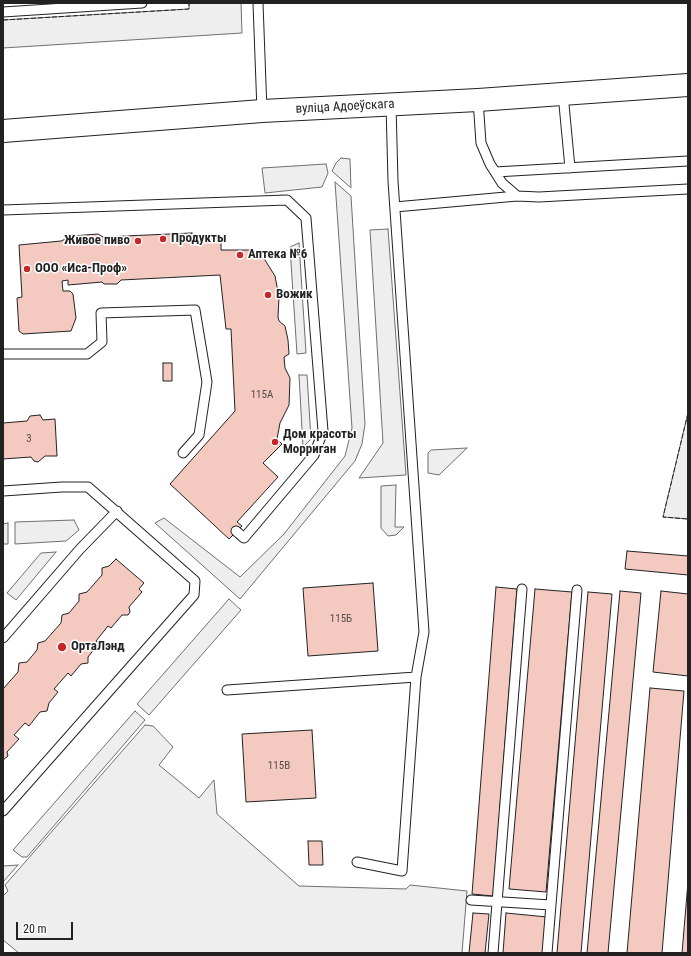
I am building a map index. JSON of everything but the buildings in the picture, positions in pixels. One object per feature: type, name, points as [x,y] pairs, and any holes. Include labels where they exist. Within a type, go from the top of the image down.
[{"type":"main road","name":"вуліца Адоеўскага","points":[[3,131],[262,111],[478,100],[688,85]]},
{"type":"lane","points":[[3,12],[142,3]]},
{"type":"lane","points":[[258,3],[262,111]]},
{"type":"lane","points":[[563,94],[570,168]]},
{"type":"lane","points":[[478,100],[482,143],[490,164],[502,183],[517,196]]},
{"type":"lane","points":[[357,862],[402,871],[416,677],[424,632],[395,207],[392,105]]},
{"type":"lane","points":[[495,172],[688,161]]},
{"type":"lane","points":[[395,207],[517,196],[539,197],[688,189]]},
{"type":"lane","points":[[3,210],[287,200],[306,218],[323,431],[314,455],[244,538],[236,531]]},
{"type":"lane","points":[[3,354],[87,354],[102,342],[101,313],[195,310],[207,382],[199,435],[183,453]]},
{"type":"lane","points":[[3,491],[62,487],[88,487],[195,581],[194,595],[3,812]]},
{"type":"lane","points":[[3,638],[80,549],[117,511]]},
{"type":"lane","points":[[493,953],[522,588]]},
{"type":"lane","points":[[547,953],[577,590]]},
{"type":"lane","points":[[227,690],[416,677]]},
{"type":"lane","points":[[471,900],[551,905]]},
{"type":"shaded area","points":[[189,3],[241,3],[242,33],[3,48],[3,20],[189,9]]},
{"type":"shaded area","points":[[341,158],[350,159],[351,188],[332,171],[336,163]]},
{"type":"shaded area","points":[[326,164],[328,173],[322,187],[265,193],[262,168]]},
{"type":"shaded area","points":[[335,182],[351,196],[365,424],[362,444],[355,461],[240,599],[155,523],[164,518],[240,577],[284,534],[345,456],[352,428]]},
{"type":"shaded area","points":[[388,229],[406,475],[359,478],[383,443],[370,230]]},
{"type":"shaded area","points":[[299,243],[306,353],[297,354],[290,247]]},
{"type":"shaded area","points":[[299,375],[307,375],[311,439],[303,447]]},
{"type":"shaded area","points":[[688,413],[688,519],[663,517]]},
{"type":"shaded area","points":[[467,448],[439,475],[428,473],[428,453],[431,450]]},
{"type":"shaded area","points":[[396,485],[395,527],[404,527],[396,535],[388,536],[381,528],[381,486]]},
{"type":"shaded area","points":[[74,520],[79,530],[66,541],[15,544],[15,522]]},
{"type":"shaded area","points":[[8,523],[8,544],[3,544],[3,524]]},
{"type":"shaded area","points":[[56,552],[16,600],[7,593],[41,553]]},
{"type":"shaded area","points":[[229,599],[241,610],[149,715],[137,704]]},
{"type":"shaded area","points":[[135,711],[145,720],[27,857],[22,857],[13,850]]},
{"type":"shaded area","points":[[145,725],[153,726],[173,747],[159,765],[199,798],[214,780],[217,814],[299,886],[406,889],[410,885],[467,891],[462,953],[19,953],[3,940],[3,896],[8,891],[5,885]]},
{"type":"shaded area","points":[[18,865],[3,882],[3,866]]},
{"type":"fence","points":[[3,20],[189,9],[189,3]]},
{"type":"fence","points":[[688,413],[663,517],[688,519]]},
{"type":"place","name":"Продукты","points":[[163,239]]},
{"type":"place","name":"Живое пиво","points":[[138,241]]},
{"type":"place","name":"Аптека №6","points":[[240,255]]},
{"type":"place","name":"ООО «Иса-Проф»","points":[[27,269]]},
{"type":"place","name":"Вожик","points":[[268,295]]},
{"type":"place","name":"Дом красоты Морриган","points":[[275,442]]},
{"type":"place","name":"ОртаЛэнд","points":[[62,647]]}]
